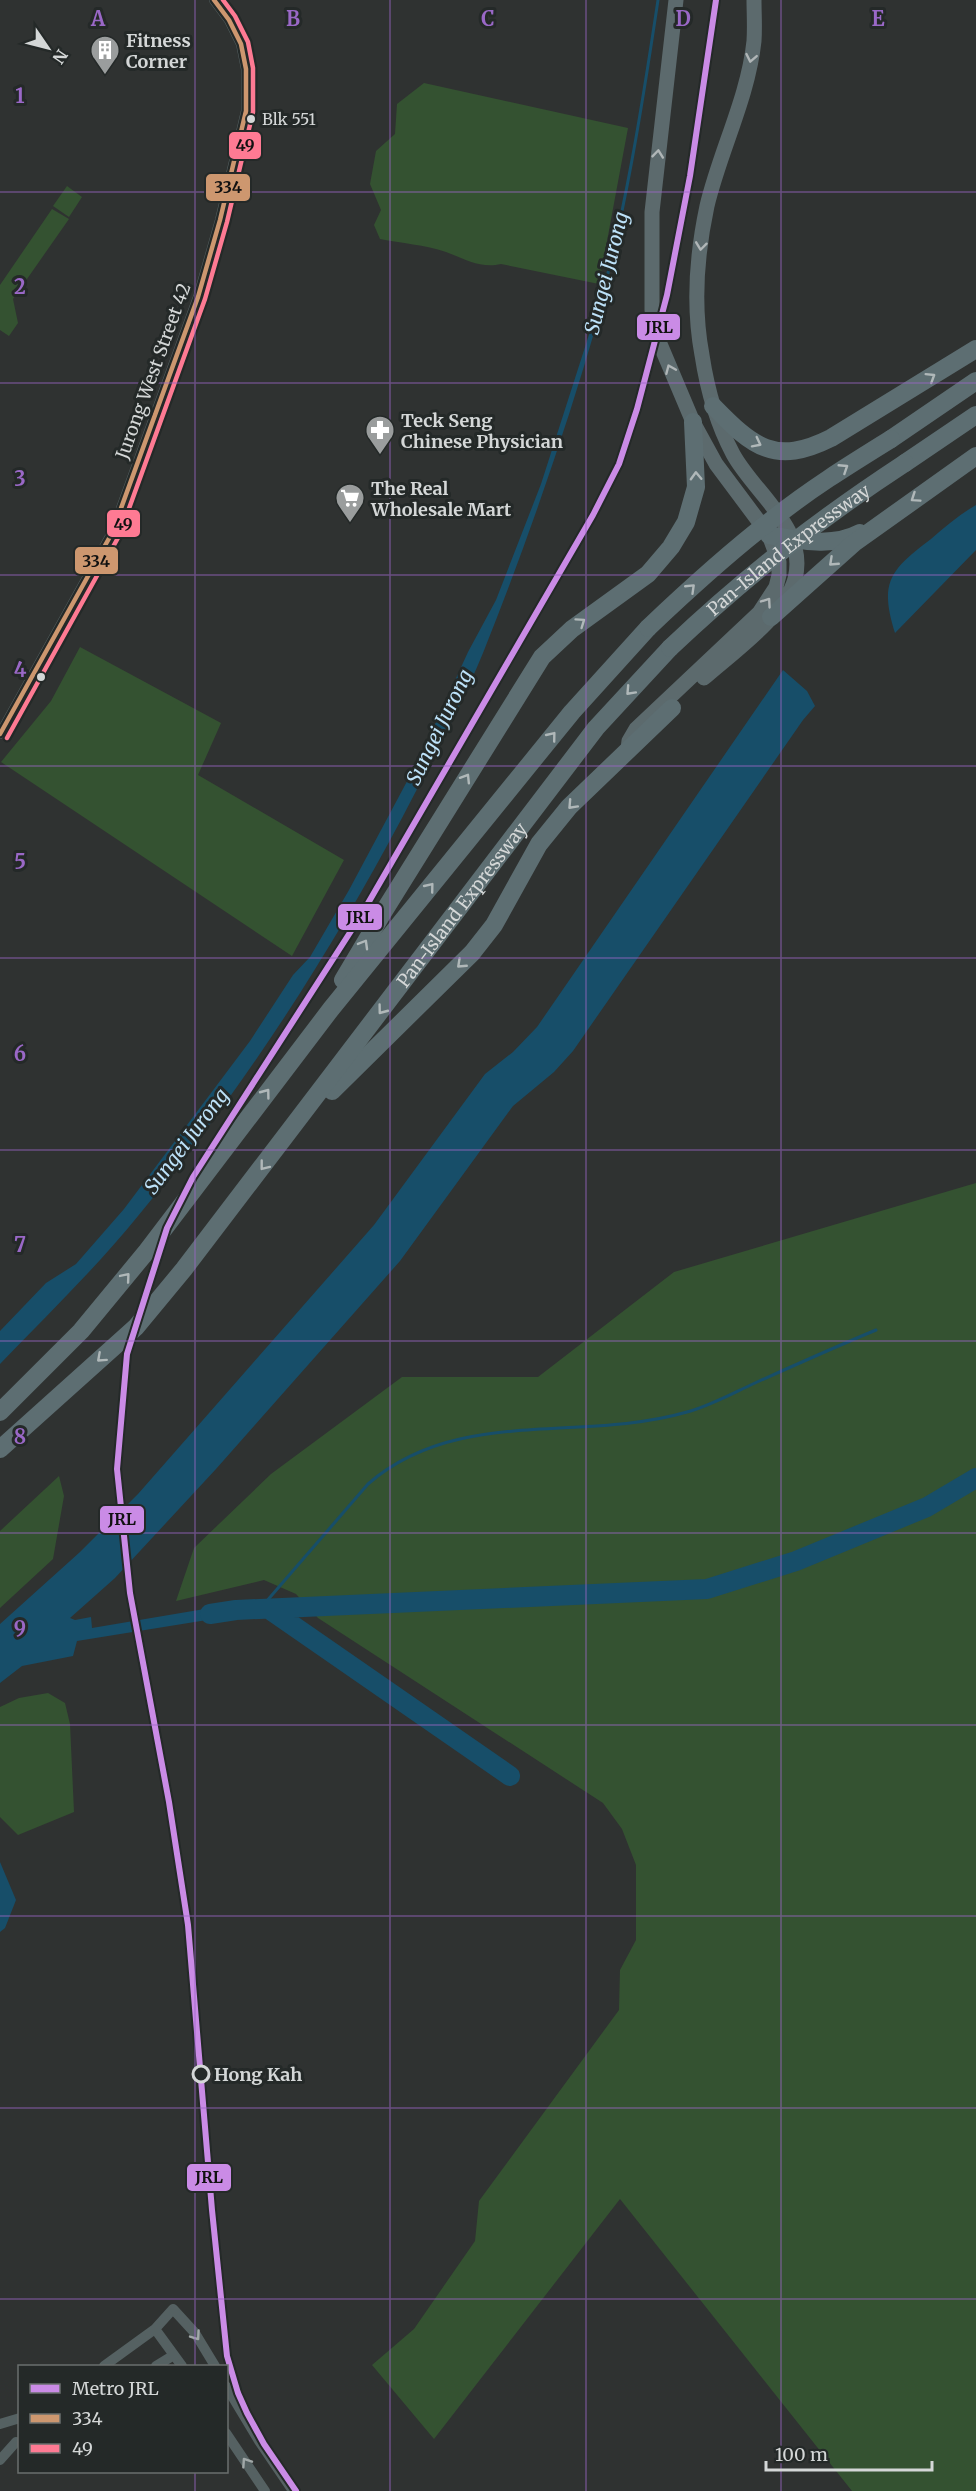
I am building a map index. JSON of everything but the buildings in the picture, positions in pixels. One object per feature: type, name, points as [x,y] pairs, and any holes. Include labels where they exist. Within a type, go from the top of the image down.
[{"type":"highway","points":[[713,406],[736,429],[757,444],[786,452],[808,450],[976,349]]},
{"type":"highway","name":"Pan-Island Expressway","points":[[0,1412],[81,1331],[147,1251],[314,1031],[572,712],[648,628],[707,572],[770,520],[976,381]]},
{"type":"highway","name":"Pan-Island Expressway","points":[[0,1449],[136,1327],[184,1269],[299,1120],[596,728],[670,648],[725,596],[786,546],[837,508],[976,415]]},
{"type":"highway","points":[[314,1031],[384,910],[542,657],[572,628],[648,574],[671,547],[686,522],[696,487],[693,422]]},
{"type":"highway","points":[[771,617],[878,524],[976,456]]},
{"type":"highway","points":[[769,535],[803,542],[842,539],[851,538],[878,524]]},
{"type":"highway","points":[[299,1120],[355,1070],[395,1026],[472,953],[494,925],[539,844],[569,807],[672,708]]},
{"type":"main road","points":[[628,749],[629,741],[636,729],[759,613],[776,587],[779,575],[779,562],[769,535],[716,464],[693,422],[660,344],[652,300],[652,212],[676,0]]},
{"type":"main road","points":[[672,708],[771,617],[788,595],[795,579],[797,561],[792,539],[776,509],[747,477],[733,454],[713,406],[701,354],[698,316],[700,253],[708,204],[747,76],[754,40],[754,0]]},
{"type":"street","name":"Jurong West Street 42","points":[[0,734],[112,533],[198,297],[220,220],[246,111],[246,69],[241,44],[230,20],[213,0]]},
{"type":"street","points":[[107,2365],[155,2329],[173,2309],[195,2333],[214,2365]]},
{"type":"street","points":[[155,2329],[181,2365]]},
{"type":"street","points":[[159,2365],[174,2355]]},
{"type":"street","points":[[228,2389],[293,2491]]},
{"type":"street","points":[[0,2424],[18,2419]]},
{"type":"street","points":[[228,2436],[265,2491]]},
{"type":"street","points":[[0,2445],[18,2441]]},
{"type":"street","points":[[0,2460],[18,2441]]},
{"type":"green space","points":[[424,83],[628,128],[599,284],[501,264],[480,264],[438,250],[380,239],[374,225],[381,210],[370,184],[376,151],[395,134],[397,104]]},
{"type":"green space","points":[[67,186],[82,197],[69,217],[53,206]]},
{"type":"green space","points":[[52,209],[69,219],[13,299],[18,323],[9,336],[0,330],[0,285]]},
{"type":"green space","points":[[80,647],[221,723],[198,775],[344,860],[292,956],[1,762],[51,701]]},
{"type":"green space","points":[[976,1183],[976,2491],[852,2491],[620,2199],[434,2439],[372,2365],[414,2329],[475,2241],[479,2201],[619,2010],[620,1970],[636,1940],[636,1865],[622,1829],[603,1803],[318,1618],[296,1594],[264,1580],[176,1601],[194,1548],[271,1474],[402,1377],[538,1377],[674,1272]]},
{"type":"green space","points":[[59,1476],[64,1496],[53,1559],[0,1608],[0,1531]]},
{"type":"green space","points":[[48,1693],[65,1703],[70,1724],[74,1812],[18,1835],[0,1817],[0,1707],[19,1698]]},
{"type":"water","name":"Sungei Jurong","points":[[595,316],[599,316],[559,444],[483,653],[465,695],[373,871],[280,1024],[212,1122],[122,1235],[0,1364],[0,1331],[46,1283],[76,1264],[124,1209],[250,1041],[293,975],[310,957],[349,890],[420,757],[468,652],[496,600],[541,484]]},
{"type":"water","points":[[976,505],[976,550],[895,633],[888,601],[892,578],[897,569],[917,550]]},
{"type":"water","points":[[783,670],[807,691],[815,706],[573,1051],[554,1072],[513,1106],[400,1261],[216,1469],[115,1578],[70,1618],[75,1620],[91,1617],[92,1628],[234,1604],[238,1615],[77,1641],[73,1656],[22,1666],[0,1683],[0,1624],[80,1552],[138,1494],[374,1225],[485,1074],[513,1052],[537,1027]]},
{"type":"water","points":[[0,1862],[16,1900],[5,1928],[0,1932]]},
{"type":"waterway","name":"Sungei Jurong","points":[[596,319],[624,201],[658,0]]},
{"type":"waterway","points":[[259,1610],[368,1484],[403,1460],[441,1444],[480,1435],[646,1421],[687,1412],[713,1403],[876,1330]]},
{"type":"waterway","points":[[210,1614],[236,1610],[707,1589],[796,1561],[927,1507],[976,1478]]},
{"type":"waterway","points":[[269,1609],[510,1776]]},
{"type":"metro line","name":"JRL","points":[[296,2491],[264,2444],[247,2413],[238,2393],[227,2356],[188,1925],[169,1802],[130,1593],[117,1469],[127,1354],[167,1228],[193,1177],[360,917],[593,515],[619,464],[637,409],[667,295],[690,176],[716,0]]},
{"type":"transit line","name":"334","points":[[0,734],[112,533],[198,297],[220,220],[246,111],[246,69],[241,44],[229,20],[214,0]]},
{"type":"transit line","name":"49","points":[[7,738],[119,536],[205,299],[227,222],[253,112],[253,68],[248,42],[235,16],[223,0]]},
{"type":"place","name":"Fitness Corner","points":[[105,76]]},
{"type":"place","name":"Blk 551","points":[[251,119]]},
{"type":"place","name":"Teck Seng Chinese Physician","points":[[380,456]]},
{"type":"place","name":"The Real Wholesale Mart","points":[[350,524]]},
{"type":"place","name":"Hong Kah","points":[[201,2074]]}]
